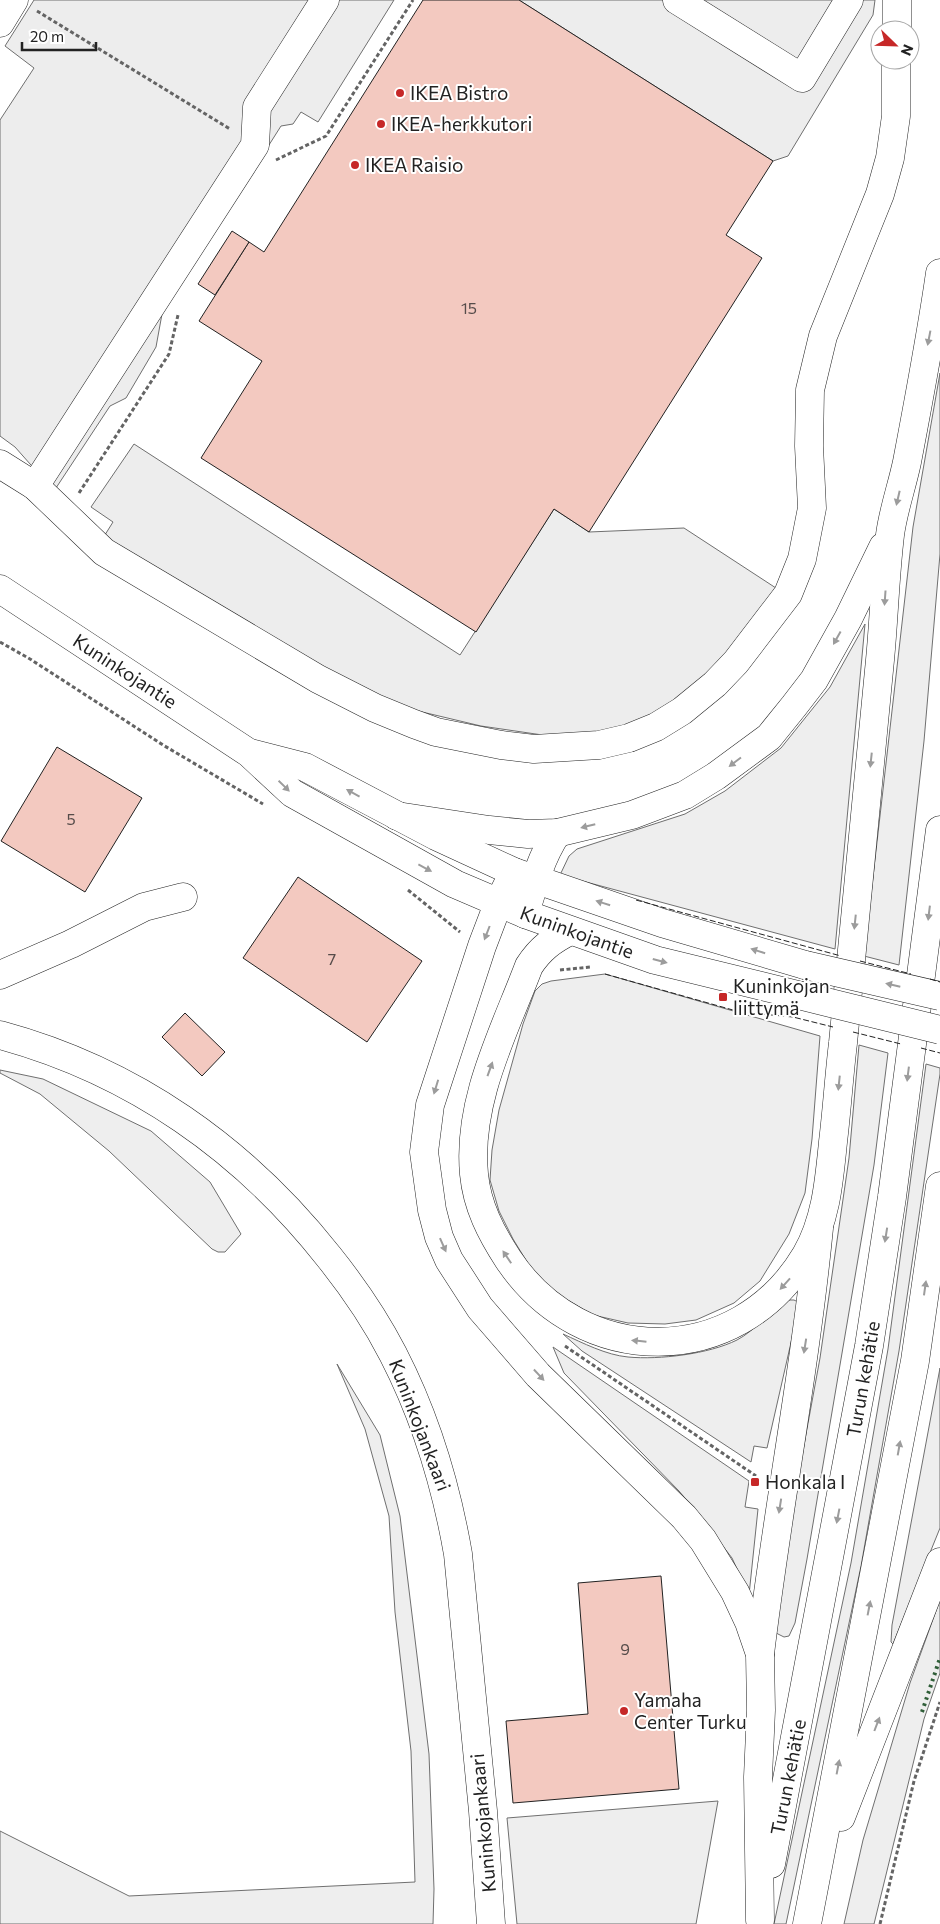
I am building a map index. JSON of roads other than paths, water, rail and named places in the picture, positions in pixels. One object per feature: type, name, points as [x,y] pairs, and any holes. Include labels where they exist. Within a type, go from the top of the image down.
[{"type":"main road","points":[[35,486],[255,145],[257,107],[325,0]]},
{"type":"main road","points":[[677,0],[802,78],[849,0]]},
{"type":"main road","points":[[897,0],[897,20]]},
{"type":"main road","points":[[0,23],[26,5]]},
{"type":"main road","points":[[0,464],[35,486],[104,552],[318,679],[375,708],[414,724],[436,732],[501,745],[534,749],[599,745],[629,738],[656,727],[688,706],[715,684],[736,662],[788,594],[802,560],[812,508],[809,446],[810,390],[823,336],[880,194],[890,158],[896,116],[896,70]]},
{"type":"main road","points":[[760,1922],[758,1777],[762,1710],[760,1654],[768,1588],[811,1308],[819,1228],[825,1205],[836,1114],[880,664],[890,532],[906,463],[940,273]]},
{"type":"main road","points":[[396,816],[489,830],[528,834],[557,833],[632,815],[685,795],[716,776],[769,737],[814,680],[848,619],[890,532]]},
{"type":"main road","name":"Kuninkojantie","points":[[0,589],[249,753],[292,793],[418,864],[498,904],[655,960],[940,1030]]},
{"type":"main road","name":"Kuninkojantie","points":[[249,753],[305,767],[436,836],[524,876],[662,923],[805,965],[940,996]]},
{"type":"main road","name":"Turun kehätie","points":[[760,1922],[869,1346],[892,1197],[940,830]]},
{"type":"main road","points":[[557,833],[524,876],[498,904],[446,1052],[430,1104],[424,1152],[426,1179],[432,1210],[439,1237],[449,1260],[486,1315],[538,1375],[684,1517],[703,1540],[735,1592],[749,1622],[760,1654]]},
{"type":"main road","points":[[524,876],[525,914]]},
{"type":"main road","points":[[0,975],[71,944],[144,907],[183,897]]},
{"type":"main road","points":[[570,931],[546,945],[529,966],[485,1082],[476,1125],[474,1173],[482,1211],[494,1237],[522,1279],[566,1317],[592,1330],[615,1337],[641,1341],[680,1341],[701,1337],[724,1329],[759,1309],[790,1278],[806,1255],[819,1228]]},
{"type":"main road","name":"Kuninkojankaari","points":[[0,1035],[26,1042],[72,1059],[112,1077],[183,1118],[220,1145],[280,1201],[309,1232],[356,1291],[388,1345],[409,1387],[440,1470],[453,1520],[480,1773],[491,1924]]},
{"type":"main road","points":[[807,1924],[915,1360],[940,1186]]},
{"type":"main road","points":[[816,1884],[940,1562]]},
{"type":"place","name":"IKEA Bistro","points":[[400,93]]},
{"type":"place","name":"IKEA-herkkutori","points":[[381,124]]},
{"type":"place","name":"IKEA Raisio","points":[[355,165]]},
{"type":"place","name":"Kuninkojan liittymä","points":[[723,997]]},
{"type":"place","name":"Honkala I","points":[[755,1482]]},
{"type":"place","name":"Yamaha Center Turku","points":[[624,1711]]}]
